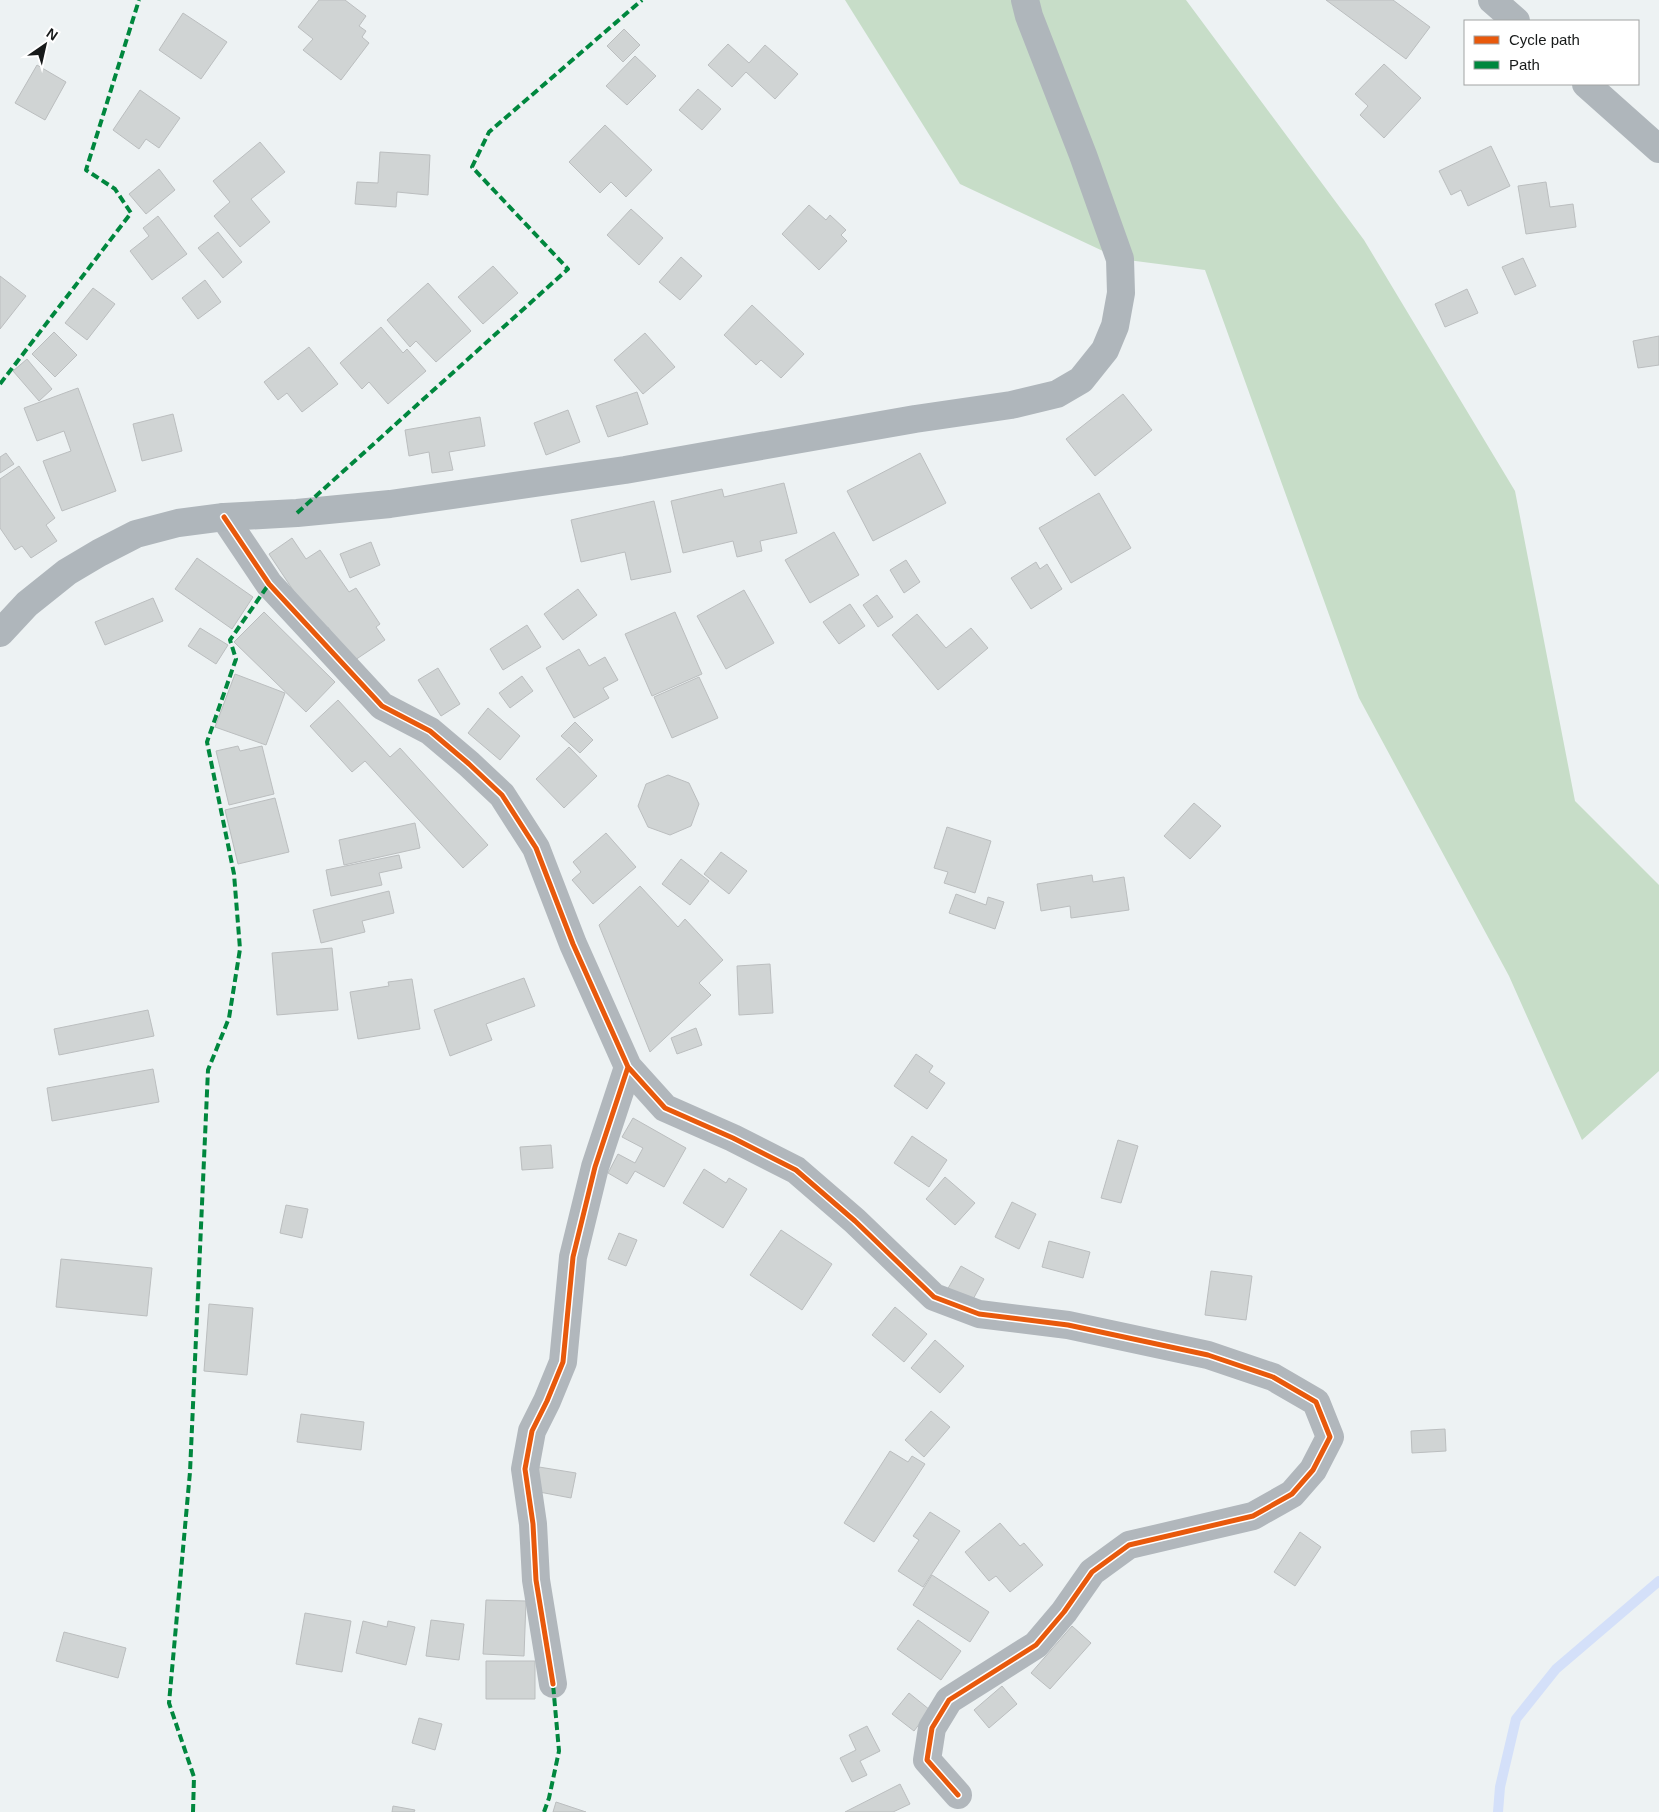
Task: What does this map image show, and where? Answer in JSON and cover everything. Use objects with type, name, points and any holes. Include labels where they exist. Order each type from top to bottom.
[{"type":"main road","points":[[0,633],[27,604],[67,572],[136,534],[178,523],[224,517],[297,513],[390,504],[625,470],[915,418],[1011,405],[1057,394],[1081,380],[1105,350],[1115,326],[1121,294],[1120,259],[1029,16],[1025,0]]},
{"type":"main road","points":[[1492,0],[1515,20]]},
{"type":"main road","points":[[1587,85],[1659,149]]},
{"type":"street","points":[[224,517],[269,584],[382,706],[430,731],[502,795],[536,848],[573,944],[628,1067],[665,1108],[732,1138],[796,1170],[855,1220],[934,1296],[979,1314],[1068,1325],[1208,1356],[1274,1377],[1316,1402],[1330,1438],[1313,1470],[1292,1494],[1253,1516],[1129,1545],[1092,1572],[1064,1612],[1036,1645],[949,1700],[932,1728],[927,1760],[958,1795]]},
{"type":"street","points":[[553,1684],[536,1580],[533,1524],[525,1469],[532,1431],[547,1401],[562,1362],[573,1257],[595,1167],[628,1067]]},
{"type":"green space","points":[[845,0],[1186,0],[1364,240],[1515,491],[1575,801],[1659,885],[1659,1071],[1582,1140],[1509,976],[1359,698],[1205,270],[1120,259],[960,184]]},
{"type":"building","points":[[319,0],[345,0],[366,16],[359,26],[366,31],[362,37],[369,43],[341,80],[303,50],[313,39],[298,27]]},
{"type":"building","points":[[1326,0],[1393,0],[1430,27],[1406,59]]},
{"type":"building","points":[[183,13],[227,42],[201,79],[159,50]]},
{"type":"building","points":[[624,29],[640,45],[623,62],[607,46]]},
{"type":"building","points":[[728,44],[749,63],[765,45],[798,74],[775,99],[746,72],[732,87],[708,65]]},
{"type":"building","points":[[635,56],[656,76],[627,105],[606,86]]},
{"type":"building","points":[[1384,64],[1421,98],[1384,138],[1360,115],[1368,106],[1355,94]]},
{"type":"building","points":[[37,65],[66,82],[45,120],[15,103]]},
{"type":"building","points":[[698,89],[721,109],[702,130],[679,110]]},
{"type":"building","points":[[140,90],[180,118],[159,148],[146,139],[139,149],[113,130]]},
{"type":"building","points":[[605,125],[652,170],[626,197],[611,182],[600,193],[569,162]]},
{"type":"building","points":[[260,142],[285,172],[251,199],[270,222],[240,247],[214,216],[230,202],[213,181]]},
{"type":"building","points":[[1491,146],[1510,186],[1468,206],[1461,190],[1451,195],[1439,171]]},
{"type":"building","points":[[380,152],[430,155],[428,195],[397,192],[396,207],[355,204],[357,182],[378,183]]},
{"type":"building","points":[[159,169],[175,190],[146,214],[129,194]]},
{"type":"building","points":[[1546,182],[1550,207],[1573,204],[1576,227],[1526,234],[1518,186]]},
{"type":"building","points":[[809,205],[826,220],[830,215],[846,230],[841,235],[847,241],[819,270],[782,234]]},
{"type":"building","points":[[631,209],[663,238],[639,265],[607,235]]},
{"type":"building","points":[[158,216],[187,254],[152,280],[130,251],[149,236],[143,228]]},
{"type":"building","points":[[218,232],[242,262],[223,278],[198,248]]},
{"type":"building","points":[[681,257],[702,276],[680,300],[659,282]]},
{"type":"building","points":[[1523,258],[1536,286],[1515,295],[1502,267]]},
{"type":"building","points":[[493,266],[518,293],[483,324],[458,297]]},
{"type":"building","points":[[0,276],[26,296],[0,329]]},
{"type":"building","points":[[205,280],[221,302],[198,319],[182,298]]},
{"type":"building","points":[[428,283],[471,331],[436,362],[416,341],[410,347],[387,320]]},
{"type":"building","points":[[93,288],[115,304],[87,340],[65,323]]},
{"type":"building","points":[[1467,289],[1478,313],[1445,327],[1435,304]]},
{"type":"building","points":[[752,305],[804,354],[781,378],[761,360],[756,365],[724,335]]},
{"type":"building","points":[[381,327],[403,353],[407,349],[426,371],[388,404],[369,382],[362,389],[340,363]]},
{"type":"building","points":[[54,332],[77,355],[55,377],[32,354]]},
{"type":"building","points":[[645,333],[675,367],[643,394],[614,360]]},
{"type":"building","points":[[1659,336],[1659,365],[1638,368],[1633,341]]},
{"type":"building","points":[[309,347],[338,384],[302,412],[287,393],[278,400],[264,382]]},
{"type":"building","points":[[27,359],[52,389],[39,401],[13,371]]},
{"type":"building","points":[[78,388],[116,491],[62,511],[43,461],[71,451],[64,431],[37,441],[24,408]]},
{"type":"building","points":[[637,392],[648,424],[608,437],[596,406]]},
{"type":"building","points":[[1123,394],[1152,430],[1095,476],[1066,439]]},
{"type":"building","points":[[568,410],[580,442],[546,455],[534,423]]},
{"type":"building","points":[[173,414],[182,451],[142,461],[133,424]]},
{"type":"building","points":[[480,417],[485,446],[449,452],[453,470],[432,473],[429,452],[409,456],[405,430]]},
{"type":"building","points":[[6,453],[14,464],[0,473],[0,457]]},
{"type":"building","points":[[920,453],[946,503],[873,541],[847,491]]},
{"type":"building","points":[[19,466],[55,518],[46,525],[57,541],[31,558],[22,546],[15,550],[0,528],[0,479]]},
{"type":"building","points":[[784,483],[797,533],[760,541],[762,551],[737,557],[733,541],[683,553],[671,501],[722,489],[724,497]]},
{"type":"building","points":[[1099,493],[1131,548],[1071,583],[1039,528]]},
{"type":"building","points":[[654,501],[671,572],[631,580],[625,552],[581,562],[571,520]]},
{"type":"building","points":[[834,532],[859,575],[810,603],[785,560]]},
{"type":"building","points":[[292,538],[306,559],[320,550],[349,592],[356,588],[380,624],[376,627],[385,640],[352,662],[328,627],[321,632],[269,554]]},
{"type":"building","points":[[371,542],[380,565],[350,578],[340,554]]},
{"type":"building","points":[[197,558],[253,597],[232,629],[175,589]]},
{"type":"building","points":[[906,560],[920,582],[904,593],[890,570]]},
{"type":"building","points":[[1036,562],[1040,569],[1047,564],[1062,589],[1031,609],[1011,578]]},
{"type":"building","points":[[578,589],[597,615],[563,640],[544,614]]},
{"type":"building","points":[[744,590],[774,643],[726,669],[697,616]]},
{"type":"building","points":[[877,595],[893,617],[878,627],[863,605]]},
{"type":"building","points":[[153,598],[163,621],[105,645],[95,622]]},
{"type":"building","points":[[850,604],[865,626],[839,644],[823,622]]},
{"type":"building","points":[[264,612],[335,682],[306,712],[234,642]]},
{"type":"building","points":[[675,612],[702,674],[652,696],[625,634]]},
{"type":"building","points":[[917,614],[946,648],[971,628],[988,648],[938,690],[892,635]]},
{"type":"building","points":[[527,625],[541,647],[503,670],[490,649]]},
{"type":"building","points":[[200,628],[228,645],[216,664],[188,646]]},
{"type":"building","points":[[579,649],[589,666],[605,657],[618,680],[603,688],[609,698],[574,718],[546,668]]},
{"type":"building","points":[[438,668],[460,704],[441,716],[418,680]]},
{"type":"building","points":[[235,674],[285,693],[266,745],[215,727]]},
{"type":"building","points":[[522,676],[533,691],[510,708],[499,693]]},
{"type":"building","points":[[699,677],[718,718],[672,738],[654,697]]},
{"type":"building","points":[[338,700],[390,757],[400,748],[488,845],[463,868],[365,761],[352,772],[310,726]]},
{"type":"building","points":[[488,708],[520,736],[500,760],[468,733]]},
{"type":"building","points":[[575,722],[593,740],[580,753],[561,736]]},
{"type":"building","points":[[238,746],[240,751],[262,746],[274,794],[229,805],[216,751]]},
{"type":"building","points":[[569,747],[597,776],[564,808],[536,779]]},
{"type":"building","points":[[668,775],[689,783],[699,804],[691,826],[670,835],[648,827],[638,806],[646,784]]},
{"type":"building","points":[[275,798],[289,852],[238,864],[225,810]]},
{"type":"building","points":[[1194,803],[1221,826],[1190,859],[1164,836]]},
{"type":"building","points":[[415,823],[420,848],[344,865],[339,840]]},
{"type":"building","points":[[947,827],[991,841],[975,893],[944,883],[948,872],[934,868]]},
{"type":"building","points":[[606,833],[636,867],[593,904],[572,880],[581,872],[573,862]]},
{"type":"building","points":[[721,852],[747,871],[729,894],[704,874]]},
{"type":"building","points":[[399,855],[402,868],[379,873],[382,885],[331,896],[326,870]]},
{"type":"building","points":[[681,859],[709,881],[690,905],[662,884]]},
{"type":"building","points":[[1092,875],[1093,882],[1124,877],[1129,910],[1071,918],[1070,906],[1041,911],[1037,884]]},
{"type":"building","points":[[640,886],[678,927],[685,919],[723,960],[699,983],[711,995],[650,1052],[599,925]]},
{"type":"building","points":[[389,891],[394,913],[362,921],[365,932],[321,943],[313,910]]},
{"type":"building","points":[[956,894],[986,905],[988,897],[1004,902],[995,929],[949,913]]},
{"type":"building","points":[[332,948],[338,1010],[277,1015],[272,953]]},
{"type":"building","points":[[770,964],[773,1013],[739,1015],[737,966]]},
{"type":"building","points":[[524,978],[535,1006],[486,1024],[492,1040],[450,1056],[434,1010]]},
{"type":"building","points":[[412,979],[420,1029],[358,1039],[350,992],[389,986],[388,982]]},
{"type":"building","points":[[148,1010],[154,1036],[59,1055],[54,1029]]},
{"type":"building","points":[[696,1028],[702,1045],[677,1054],[671,1038]]},
{"type":"building","points":[[916,1054],[933,1066],[929,1072],[945,1083],[927,1109],[894,1086]]},
{"type":"building","points":[[153,1069],[159,1102],[52,1121],[47,1088]]},
{"type":"building","points":[[633,1118],[686,1148],[664,1187],[635,1171],[627,1184],[608,1173],[618,1154],[635,1163],[643,1148],[622,1137]]},
{"type":"building","points":[[912,1136],[947,1160],[929,1187],[894,1163]]},
{"type":"building","points":[[1118,1140],[1138,1146],[1121,1203],[1101,1198]]},
{"type":"building","points":[[551,1145],[553,1168],[522,1170],[520,1147]]},
{"type":"building","points":[[704,1169],[726,1183],[729,1178],[747,1189],[723,1228],[683,1203]]},
{"type":"building","points":[[945,1177],[975,1203],[955,1225],[926,1199]]},
{"type":"building","points":[[1012,1202],[1036,1214],[1019,1249],[995,1237]]},
{"type":"building","points":[[286,1205],[308,1209],[302,1238],[280,1233]]},
{"type":"building","points":[[781,1230],[832,1264],[802,1310],[750,1275]]},
{"type":"building","points":[[619,1233],[637,1240],[626,1266],[608,1259]]},
{"type":"building","points":[[1049,1241],[1090,1252],[1083,1278],[1042,1267]]},
{"type":"building","points":[[61,1259],[152,1268],[147,1316],[56,1307]]},
{"type":"building","points":[[961,1266],[984,1279],[971,1303],[947,1290]]},
{"type":"building","points":[[1211,1271],[1252,1276],[1246,1320],[1205,1315]]},
{"type":"building","points":[[209,1304],[253,1308],[247,1375],[204,1371]]},
{"type":"building","points":[[895,1307],[927,1334],[904,1362],[872,1335]]},
{"type":"building","points":[[935,1340],[964,1366],[940,1393],[911,1368]]},
{"type":"building","points":[[931,1411],[950,1427],[924,1457],[905,1440]]},
{"type":"building","points":[[301,1414],[364,1422],[361,1450],[297,1442]]},
{"type":"building","points":[[1445,1429],[1446,1451],[1412,1453],[1411,1431]]},
{"type":"building","points":[[890,1451],[908,1462],[912,1456],[925,1464],[874,1542],[844,1523]]},
{"type":"building","points":[[539,1467],[576,1473],[571,1498],[534,1491]]},
{"type":"building","points":[[930,1512],[960,1531],[923,1587],[898,1571],[919,1540],[913,1536]]},
{"type":"building","points":[[1000,1523],[1020,1546],[1024,1543],[1043,1565],[1010,1592],[996,1576],[989,1581],[965,1552]]},
{"type":"building","points":[[1300,1532],[1321,1547],[1295,1586],[1274,1572]]},
{"type":"building","points":[[932,1575],[989,1612],[970,1642],[913,1605]]},
{"type":"building","points":[[486,1600],[526,1601],[524,1656],[483,1654]]},
{"type":"building","points":[[305,1613],[351,1621],[342,1672],[296,1664]]},
{"type":"building","points":[[431,1620],[464,1624],[459,1660],[426,1656]]},
{"type":"building","points":[[918,1620],[961,1651],[941,1680],[897,1649]]},
{"type":"building","points":[[363,1621],[387,1627],[388,1621],[415,1627],[406,1665],[356,1653]]},
{"type":"building","points":[[1072,1626],[1091,1643],[1050,1689],[1031,1673]]},
{"type":"building","points":[[64,1632],[126,1648],[118,1678],[56,1661]]},
{"type":"building","points":[[486,1661],[535,1661],[535,1699],[486,1699]]},
{"type":"building","points":[[1002,1686],[1017,1704],[989,1728],[974,1710]]},
{"type":"building","points":[[909,1693],[930,1710],[914,1731],[892,1714]]},
{"type":"building","points":[[419,1718],[442,1724],[435,1750],[412,1743]]},
{"type":"building","points":[[867,1726],[880,1751],[860,1761],[867,1775],[852,1782],[840,1758],[856,1750],[849,1735]]},
{"type":"building","points":[[900,1784],[910,1804],[893,1812],[845,1812]]},
{"type":"building","points":[[556,1802],[586,1812],[553,1812]]},
{"type":"building","points":[[393,1806],[415,1810],[414,1812],[392,1812]]},
{"type":"waterway","points":[[1498,1812],[1500,1787],[1516,1719],[1556,1669],[1659,1581]]},
{"type":"marked path","points":[[0,384],[131,213],[115,189],[86,170],[139,0]]},
{"type":"marked path","points":[[297,513],[568,269],[472,167],[489,132],[642,0]]},
{"type":"marked path","points":[[193,1812],[194,1777],[169,1703],[190,1472],[208,1070],[229,1018],[240,949],[234,874],[207,742],[236,659],[230,640],[269,584]]},
{"type":"marked path","points":[[544,1812],[549,1798],[559,1751],[553,1684]]},
{"type":"cycle path","points":[[224,517],[269,584],[382,706],[430,731],[502,795],[536,848],[573,944],[628,1067],[665,1108],[733,1138],[796,1170],[855,1221],[934,1297],[979,1314],[1068,1325],[1208,1355],[1273,1377],[1316,1402],[1330,1437],[1313,1470],[1292,1494],[1253,1516],[1129,1545],[1092,1572],[1064,1612],[1036,1645],[949,1700],[932,1728],[927,1760],[958,1795]]},
{"type":"cycle path","points":[[553,1684],[536,1580],[533,1524],[525,1469],[532,1431],[563,1362],[573,1257],[595,1167],[628,1067]]}]
